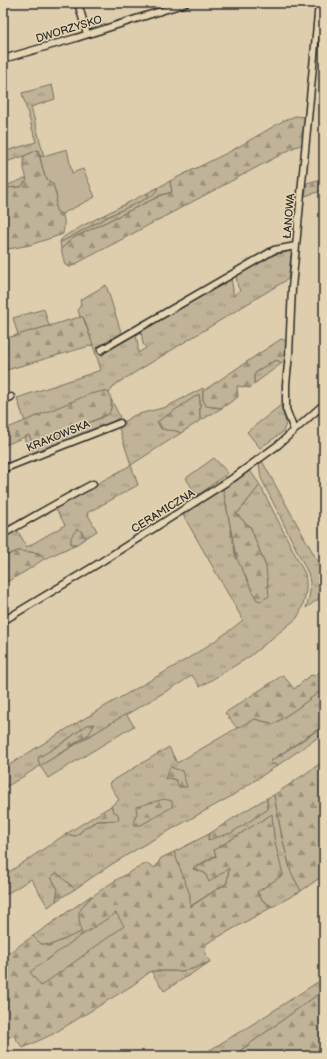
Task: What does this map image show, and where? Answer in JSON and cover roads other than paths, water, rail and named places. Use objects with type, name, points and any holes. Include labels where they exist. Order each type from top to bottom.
[{"type":"street","points":[[78,3],[87,34]]},
{"type":"street","name":"DWORZYSKO","points":[[3,59],[186,3]]},
{"type":"street","name":"ŁANOWA","points":[[294,430],[286,408],[286,384],[292,288],[319,3]]},
{"type":"street","points":[[101,350],[274,250],[296,246]]},
{"type":"street","points":[[3,400],[11,397]]},
{"type":"street","name":"CERAMICZNA","points":[[3,621],[96,565],[228,481],[278,445],[324,404]]},
{"type":"street","name":"KRAKOWSKA","points":[[3,469],[120,423]]},
{"type":"street","points":[[3,534],[47,510],[54,504],[93,484]]}]
